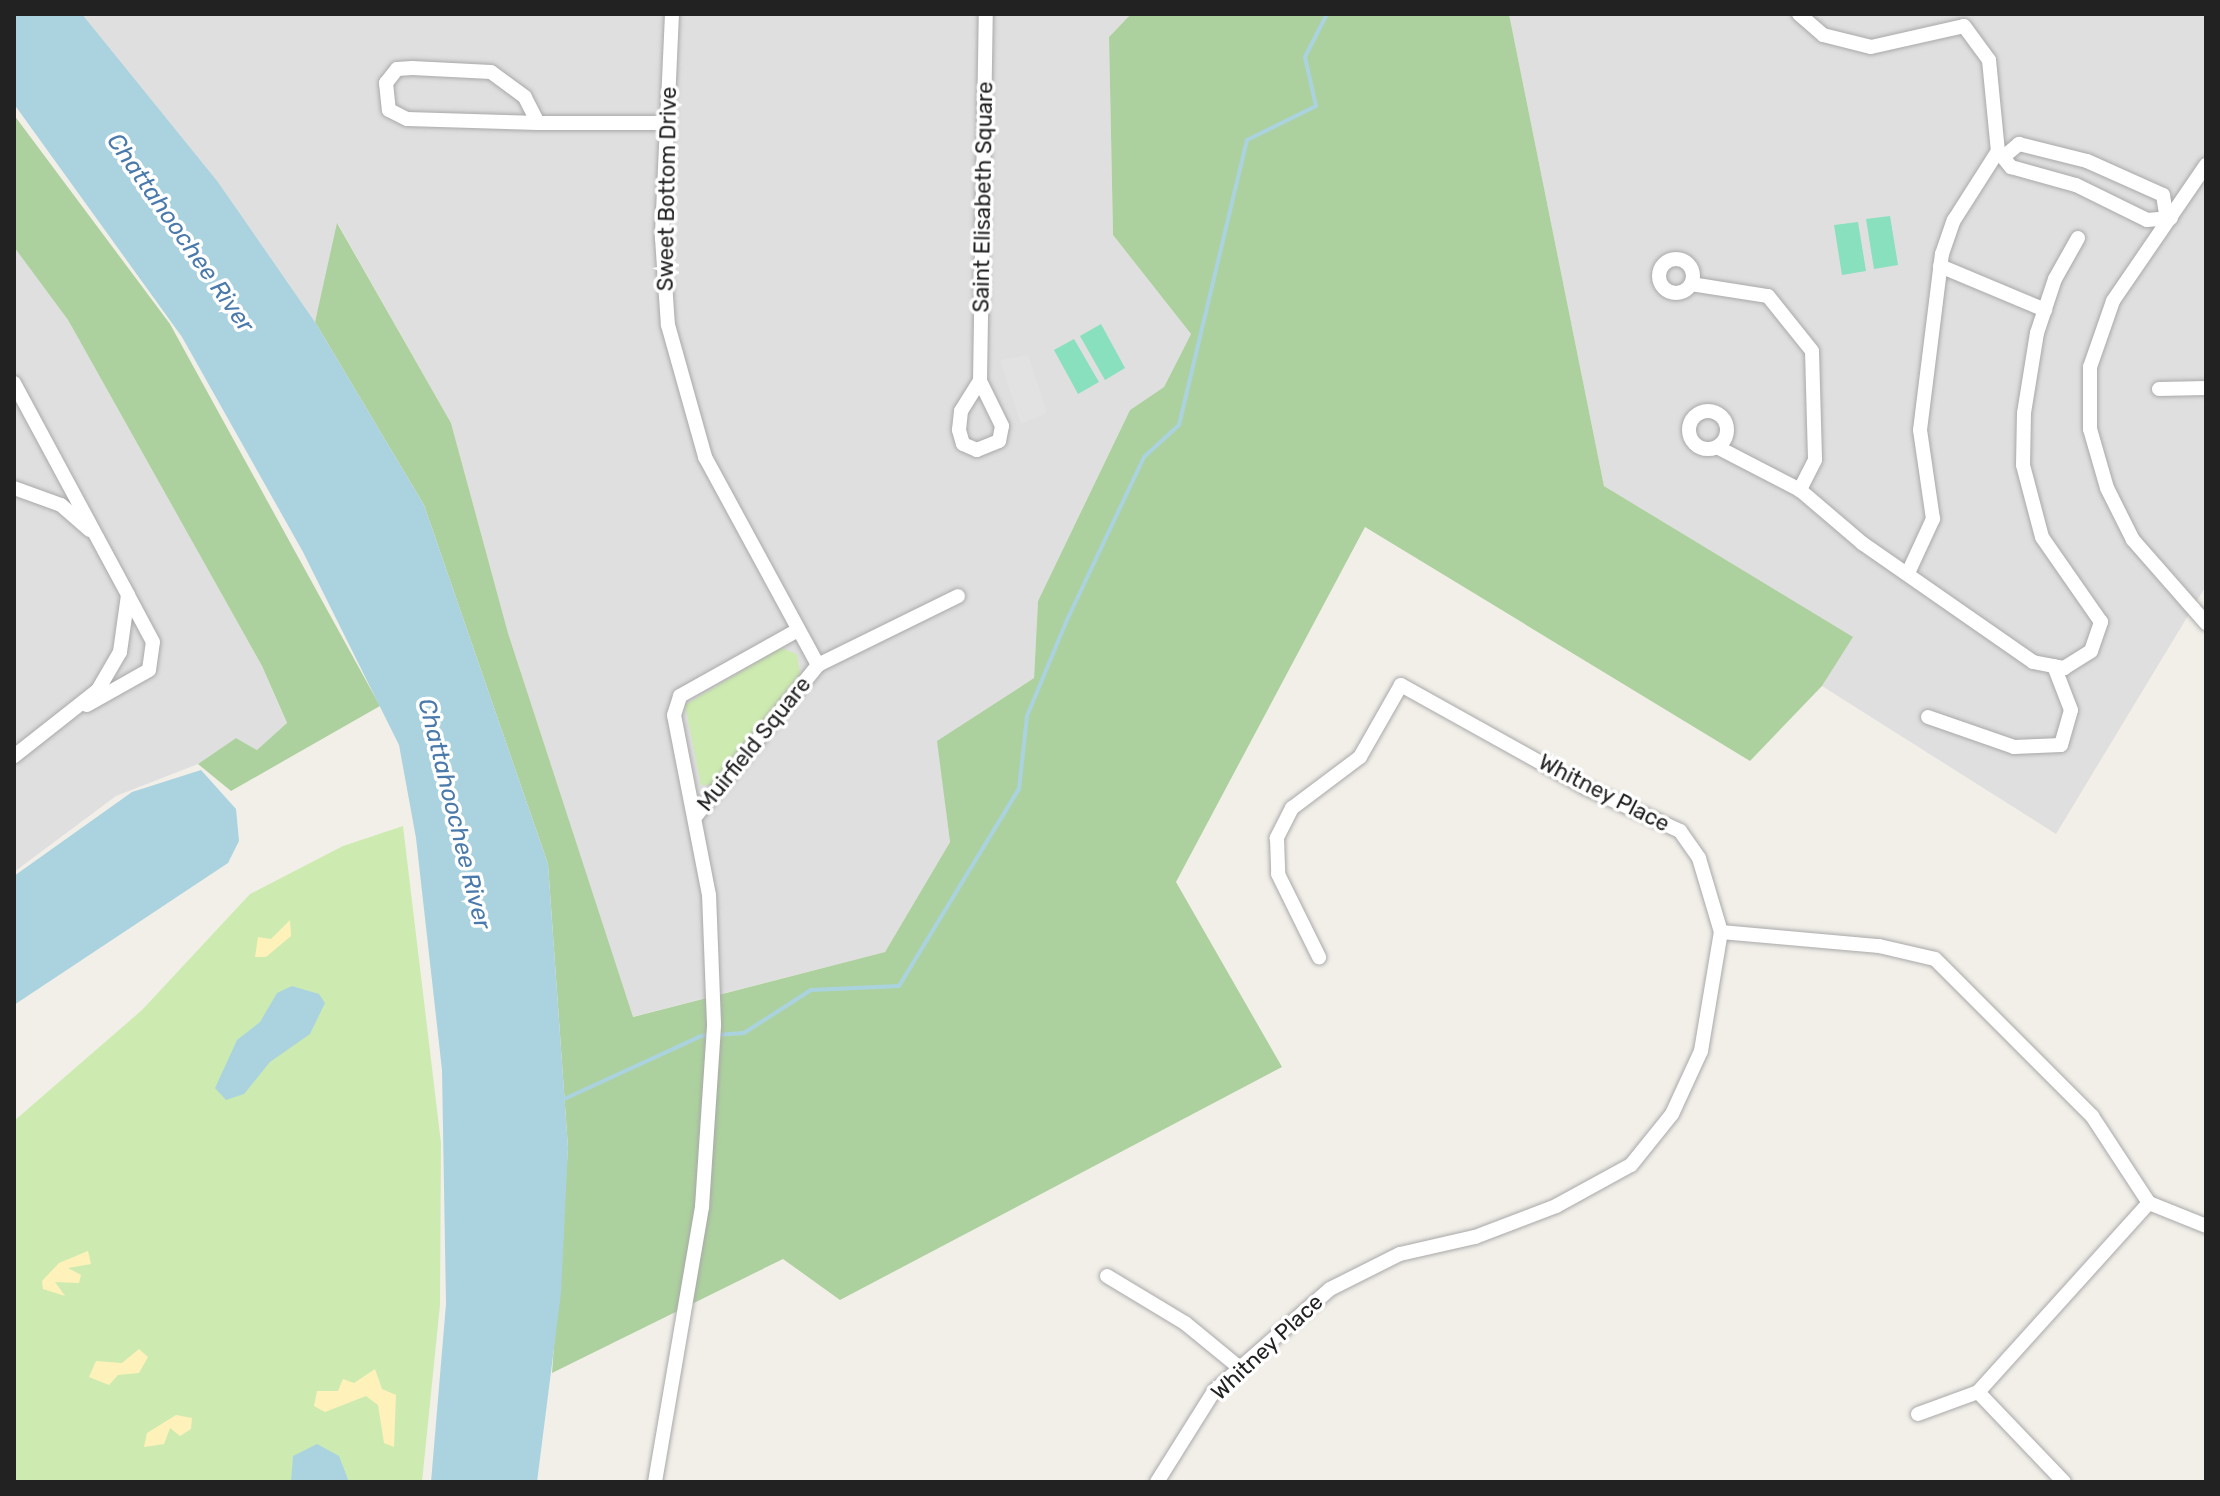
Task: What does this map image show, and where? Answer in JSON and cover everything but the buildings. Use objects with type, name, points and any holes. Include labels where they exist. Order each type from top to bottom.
[{"type":"street","name":"Sweet Bottom Drive","points":[[672,14],[665,123],[663,270],[680,375],[705,457],[818,665]]},
{"type":"street","name":"Saint Elisabeth Square","points":[[980,381],[986,14]]},
{"type":"street","points":[[1799,14],[1823,35],[1871,47],[1964,26],[1989,60],[2003,152],[2011,167],[2100,195],[2147,220],[2168,216]]},
{"type":"street","points":[[538,123],[525,97],[491,72],[397,69],[386,83],[389,110],[407,119],[538,123],[665,123]]},
{"type":"street","points":[[1908,573],[1933,519],[1920,430],[1940,266],[1954,220],[2003,152],[2019,144],[2109,170],[2163,195],[2168,216]]},
{"type":"street","points":[[2206,165],[2168,216],[2113,301],[2090,367],[2090,429],[2107,488],[2133,540],[2206,623]]},
{"type":"street","points":[[2100,195],[2109,170]]},
{"type":"street","points":[[1717,447],[1800,490],[1908,573],[2033,662],[2064,668],[2091,651],[2101,622],[2042,537],[2023,465],[2024,413],[2045,310],[2078,238]]},
{"type":"street","points":[[1940,266],[2045,310]]},
{"type":"street","points":[[1691,284],[1768,296],[1812,351],[1815,460],[1800,490]]},
{"type":"street","points":[[14,383],[153,642],[149,670],[76,710]]},
{"type":"street","points":[[2159,389],[2206,388]]},
{"type":"street","points":[[14,488],[61,505],[103,546]]},
{"type":"street","points":[[14,756],[98,690],[120,652],[128,595]]},
{"type":"street","name":"Muirfield Square","points":[[695,817],[818,665],[958,596]]},
{"type":"street","name":"Muirfield Square","points":[[695,817],[674,715],[680,696],[798,630]]},
{"type":"street","points":[[1928,717],[2014,747],[2061,745],[2071,710],[2054,666]]},
{"type":"street","name":"Whitney Place","points":[[1157,1482],[1214,1391],[1330,1289],[1400,1254],[1475,1237],[1556,1206],[1631,1165],[1672,1114],[1701,1051],[1721,932],[1699,858],[1680,831],[1586,788],[1401,685],[1360,757],[1292,808],[1277,838],[1278,874],[1312,933],[1319,957]]},
{"type":"street","points":[[655,1482],[702,1207],[713,1055],[714,935],[695,817]]},
{"type":"street","points":[[1721,932],[1879,946],[1935,959],[2092,1116],[2149,1203],[2206,1226]]},
{"type":"street","points":[[1918,1414],[1978,1392],[2149,1203]]},
{"type":"street","points":[[1107,1276],[1185,1323],[1241,1369]]},
{"type":"street","points":[[1978,1392],[2064,1482]]},
{"type":"shaded area","points":[[82,14],[1131,14],[1109,37],[1113,235],[1191,334],[1164,387],[1130,410],[1038,601],[1034,678],[938,741],[950,842],[885,952],[632,1017],[508,633],[451,423],[338,224],[315,322],[218,182]]},
{"type":"shaded area","points":[[1509,14],[2206,14],[2206,586],[2056,834],[1822,686],[1852,637],[1604,486]]},
{"type":"shaded area","points":[[14,247],[68,320],[262,666],[287,724],[257,750],[236,738],[198,764],[116,796],[14,872]]},
{"type":"shaded area","points":[[1028,355],[1047,413],[1021,424],[1000,360]]},
{"type":"green space","points":[[1131,14],[1509,14],[1604,486],[1853,637],[1822,686],[1750,761],[1365,527],[1176,882],[1282,1067],[840,1300],[783,1259],[552,1373],[568,1148],[548,864],[424,505],[315,322],[337,223],[451,423],[508,633],[633,1017],[885,952],[950,842],[937,741],[1034,678],[1038,601],[1130,410],[1164,387],[1191,334],[1113,235],[1109,37]]},
{"type":"green space","points":[[14,115],[170,324],[380,706],[231,791],[198,764],[236,738],[257,750],[287,723],[262,666],[68,320],[14,247]]},
{"type":"green space","points":[[1890,216],[1898,265],[1874,269],[1866,219]]},
{"type":"green space","points":[[1858,222],[1866,271],[1842,275],[1834,225]]},
{"type":"green space","points":[[1101,324],[1125,368],[1105,380],[1080,336]]},
{"type":"green space","points":[[1074,339],[1099,382],[1078,394],[1054,350]]},
{"type":"green space","points":[[781,648],[797,654],[800,674],[712,785],[701,785],[685,705]]},
{"type":"green space","points":[[403,826],[441,1143],[440,1305],[422,1482],[14,1482],[14,1121],[142,1010],[250,894],[343,846]]},
{"type":"sand","points":[[290,920],[291,936],[266,957],[255,957],[258,937],[271,939]]},
{"type":"sand","points":[[88,1251],[91,1264],[68,1268],[81,1275],[79,1283],[55,1282],[65,1296],[43,1289],[42,1281],[59,1263]]},
{"type":"sand","points":[[139,1349],[148,1357],[139,1373],[118,1375],[109,1385],[89,1377],[96,1361],[122,1363]]},
{"type":"sand","points":[[375,1369],[382,1389],[396,1395],[394,1447],[384,1443],[378,1405],[366,1396],[325,1412],[314,1406],[317,1391],[338,1391],[343,1379],[354,1383]]},
{"type":"sand","points":[[176,1415],[192,1418],[191,1429],[180,1436],[170,1428],[164,1444],[144,1447],[147,1433]]},
{"type":"water","name":"Chattahoochee River","points":[[14,14],[82,14],[218,182],[315,322],[424,505],[548,864],[568,1148],[561,1293],[537,1482],[431,1482],[446,1304],[442,1070],[416,838],[399,745],[303,552],[182,337],[14,104]]},
{"type":"water","points":[[201,770],[236,809],[239,841],[228,863],[14,1005],[14,876],[132,792]]},
{"type":"water","points":[[292,986],[319,994],[325,1003],[310,1034],[270,1062],[244,1094],[226,1100],[215,1088],[237,1040],[260,1022],[277,993]]},
{"type":"water","points":[[317,1444],[339,1456],[349,1482],[291,1482],[293,1456]]},
{"type":"waterway","points":[[562,1100],[701,1036],[744,1033],[811,990],[899,986],[1019,789],[1027,716],[1067,620],[1144,457],[1179,425],[1247,140],[1316,106],[1305,57],[1327,14]]}]
